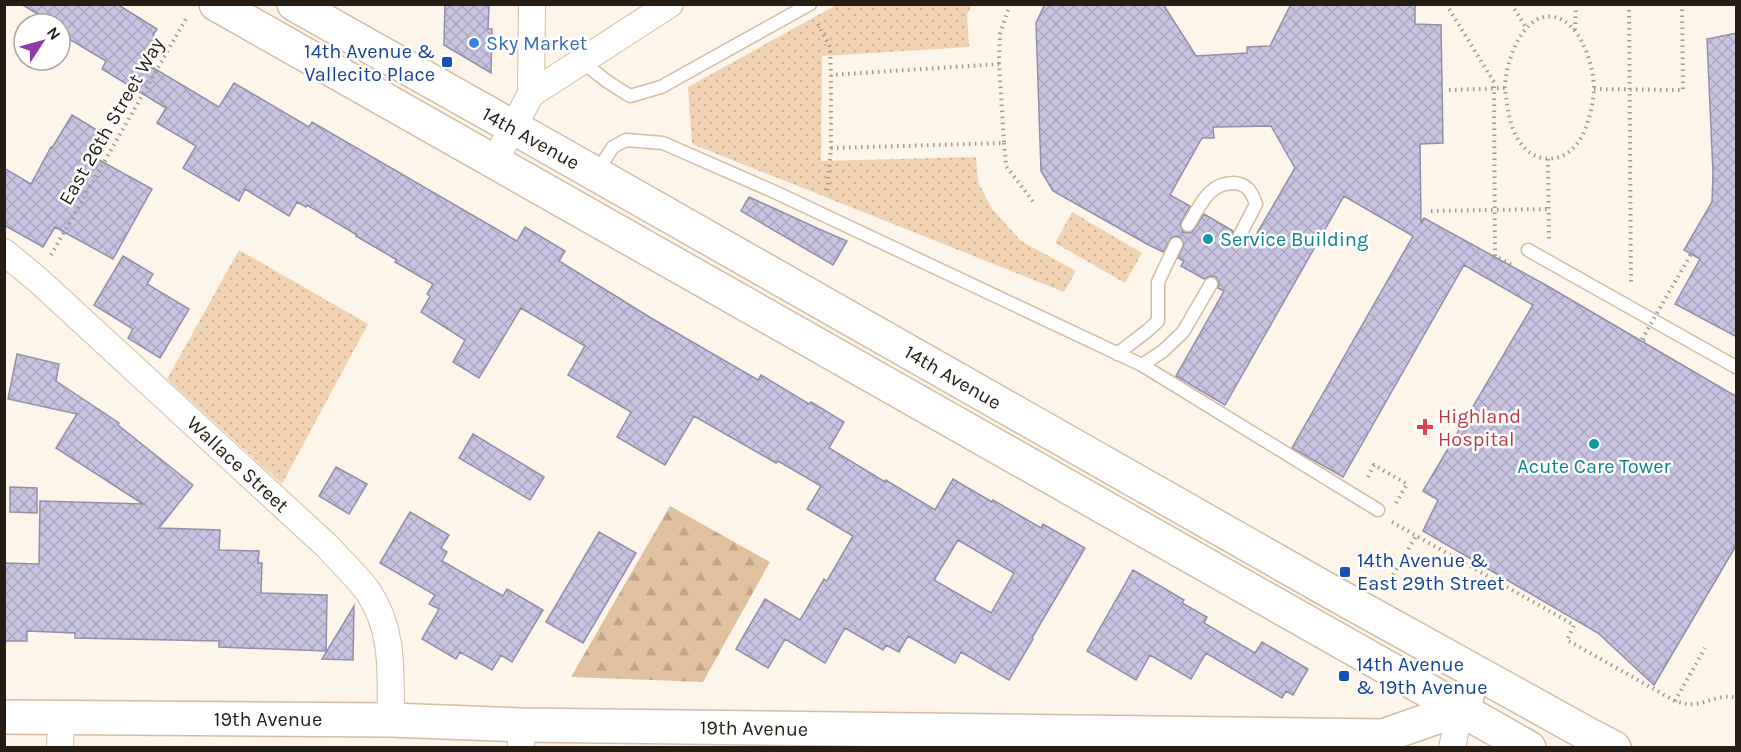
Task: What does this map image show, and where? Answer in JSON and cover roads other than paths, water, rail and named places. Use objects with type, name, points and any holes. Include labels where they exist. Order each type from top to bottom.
[{"type":"main road","name":"14th Avenue","points":[[294,4],[1480,675],[1614,747]]},
{"type":"main road","name":"14th Avenue","points":[[203,9],[494,162],[1529,747]]},
{"type":"main road","points":[[1460,709],[1480,675]]},
{"type":"main road","name":"19th Avenue","points":[[4,717],[61,732],[390,720],[521,736],[983,739],[1383,736],[1460,709]]},
{"type":"street","points":[[494,162],[531,94],[532,4]]},
{"type":"street","points":[[531,94],[670,4]]},
{"type":"street","name":"Wallace Street","points":[[4,252],[38,280],[328,548],[368,591],[382,618],[390,648],[390,720]]},
{"type":"street","points":[[1452,747],[1460,709]]},
{"type":"lane","points":[[582,62],[630,96],[661,87],[809,5]]},
{"type":"lane","points":[[595,174],[613,147],[626,140],[663,143],[777,193],[1142,365],[1382,514]]},
{"type":"lane","points":[[1188,225],[1210,191],[1223,183],[1241,183],[1251,191],[1256,204],[1240,235]]},
{"type":"lane","points":[[1116,354],[1158,321],[1158,282],[1176,244]]},
{"type":"lane","points":[[1528,250],[1737,366]]},
{"type":"lane","points":[[1142,365],[1163,351],[1183,332],[1211,284]]},
{"type":"place","name":"Sky Market","points":[[474,43]]},
{"type":"place","name":"14th Avenue & Vallecito Place","points":[[447,62]]},
{"type":"place","name":"Service Building","points":[[1208,239]]},
{"type":"place","name":"Highland Hospital","points":[[1425,427]]},
{"type":"place","name":"Acute Care Tower","points":[[1594,444]]},
{"type":"place","name":"14th Avenue & East 29th Street","points":[[1345,572]]},
{"type":"place","name":"14th Avenue & 19th Avenue","points":[[1344,676]]}]
